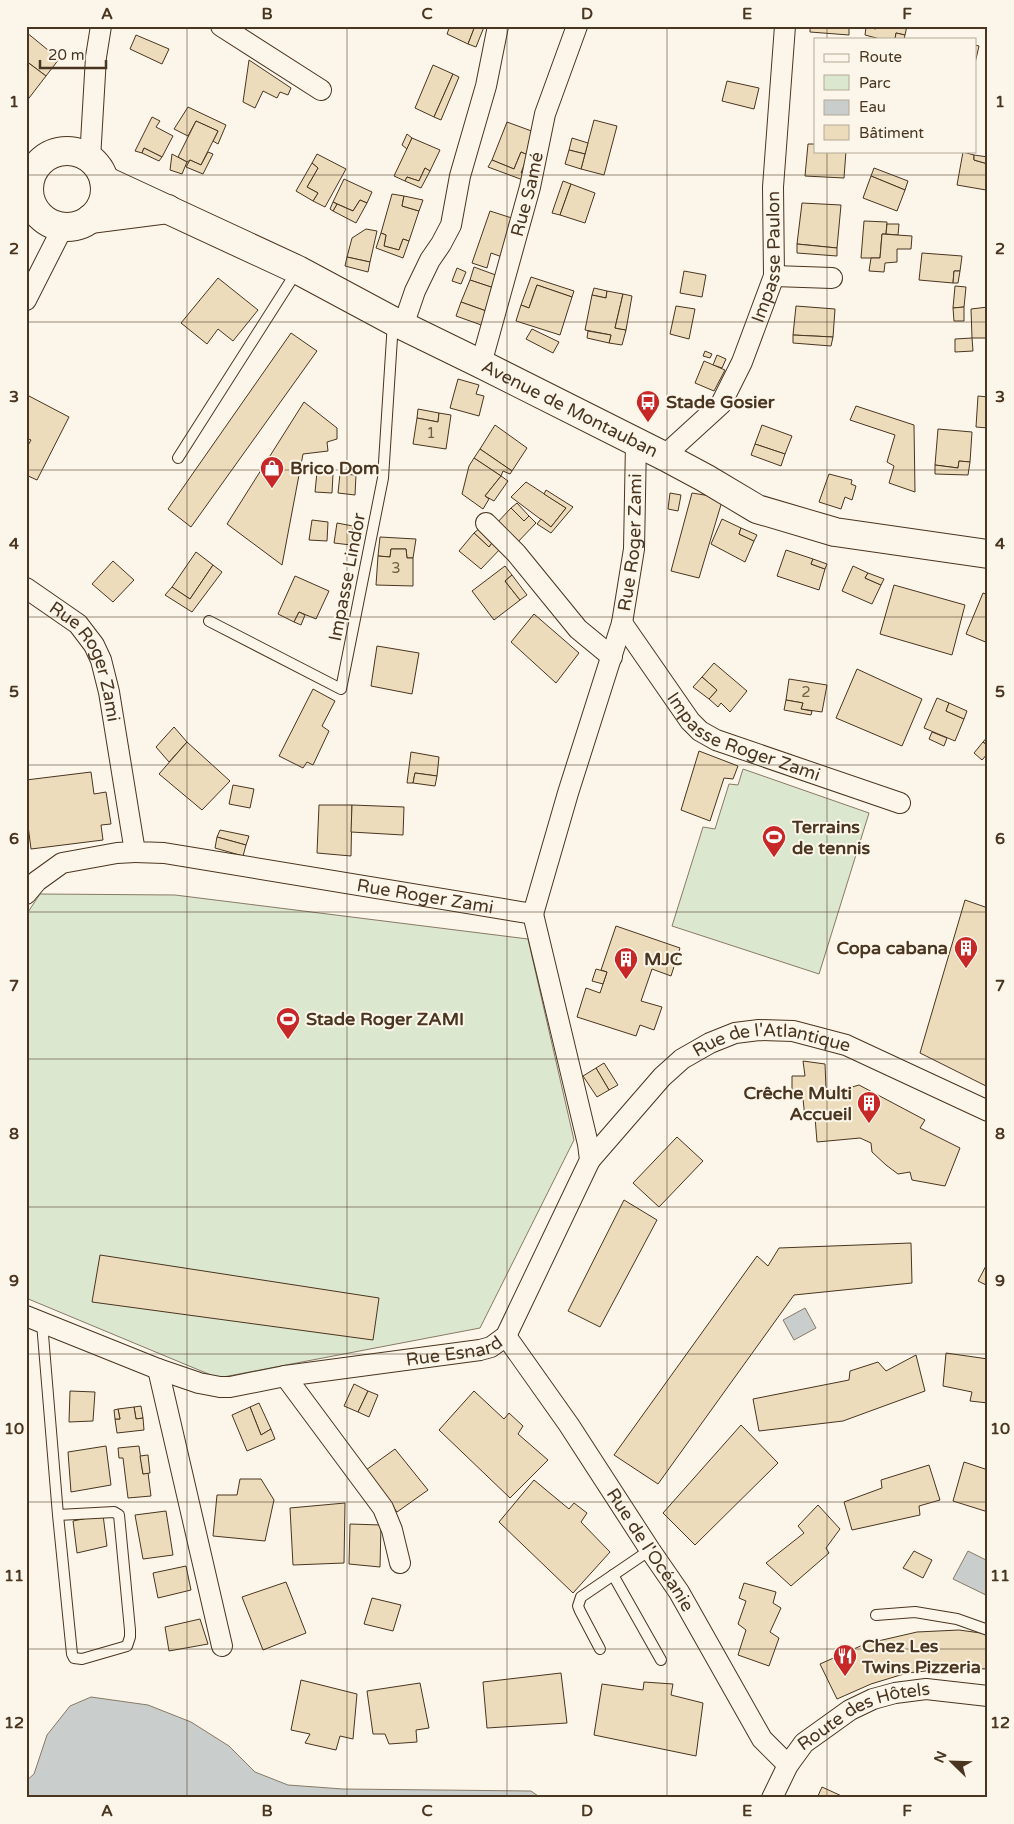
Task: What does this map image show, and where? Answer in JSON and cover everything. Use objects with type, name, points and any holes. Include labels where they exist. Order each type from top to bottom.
[{"type":"main road","name":"Avenue de Montauban","points":[[63,227],[41,218],[30,202],[28,194],[29,180],[35,167],[36,154],[68,151],[79,152],[97,169],[168,209],[298,270],[398,324],[664,456],[757,509],[836,532],[988,554]]},
{"type":"main road","points":[[63,227],[82,224],[90,219],[99,208],[104,194],[97,169]]},
{"type":"main road","points":[[90,219],[168,209]]},
{"type":"street","points":[[97,169],[96,57],[101,26]]},
{"type":"street","points":[[221,26],[320,90]]},
{"type":"street","points":[[398,324],[430,260],[451,225],[460,176],[486,86],[498,26]]},
{"type":"street","name":"Rue Samé","points":[[481,364],[530,187],[545,114],[577,26]]},
{"type":"street","name":"Impasse Paulon","points":[[664,456],[721,404],[742,362],[774,276],[773,187],[785,26]]},
{"type":"street","points":[[26,300],[63,227]]},
{"type":"street","points":[[774,276],[832,278]]},
{"type":"street","name":"Rue Roger Zami","points":[[26,588],[78,624],[94,645],[101,660],[109,692],[135,852],[164,853],[533,914],[568,793],[622,623],[634,550],[636,443]]},
{"type":"street","points":[[486,523],[516,553],[578,629],[612,657]]},
{"type":"street","name":"Impasse Roger Zami","points":[[622,623],[690,721],[700,731],[716,740],[900,803]]},
{"type":"street","points":[[26,894],[37,881],[62,863],[117,853],[135,852]]},
{"type":"street","points":[[533,914],[590,1160]]},
{"type":"street","name":"Rue de l'Atlantique","points":[[590,1160],[662,1077],[682,1059],[710,1043],[734,1033],[759,1030],[793,1031],[846,1044],[988,1112]]},
{"type":"street","name":"Rue Esnard","points":[[34,1319],[158,1369],[199,1383],[220,1387],[491,1347],[506,1336],[590,1160]]},
{"type":"street","name":"Rue de l'Océanie","points":[[506,1336],[569,1425],[679,1592],[762,1739],[788,1765]]},
{"type":"street","points":[[158,1369],[222,1646]]},
{"type":"street","points":[[285,1376],[382,1508],[392,1530],[400,1563]]},
{"type":"street","name":"Route des Hôtels","points":[[772,1798],[788,1765],[804,1743],[850,1710],[873,1699],[895,1692],[926,1689],[988,1696]]},
{"type":"lane","points":[[178,458],[298,270]]},
{"type":"lane","name":"Impasse Lindor","points":[[209,621],[341,689],[383,478],[398,324]]},
{"type":"lane","points":[[34,1319],[58,1515],[72,1654],[74,1658],[82,1659],[127,1646],[130,1630],[119,1516],[114,1512],[58,1515]]},
{"type":"lane","points":[[600,1649],[580,1611],[579,1602],[583,1595],[650,1550]]},
{"type":"lane","points":[[613,1575],[661,1660]]},
{"type":"lane","points":[[876,1616],[915,1612],[957,1619],[988,1630]]},
{"type":"green space","name":"Terrains de tennis","points":[[743,769],[869,813],[819,974],[672,926],[703,827],[715,829],[729,784],[738,785]]},
{"type":"green space","name":"Stade Roger ZAMI","points":[[40,894],[175,895],[528,939],[574,1140],[480,1328],[218,1378],[26,1298],[26,915]]},
{"type":"water","points":[[805,1308],[816,1328],[794,1340],[783,1320]]},
{"type":"water","points":[[968,1551],[988,1561],[988,1596],[953,1579]]},
{"type":"water","points":[[91,1697],[148,1705],[191,1722],[229,1746],[255,1772],[288,1785],[343,1789],[531,1791],[541,1798],[26,1798],[26,1781],[34,1774],[47,1735],[70,1706]]},
{"type":"building","points":[[450,26],[475,26],[468,44],[447,34]]},
{"type":"building","points":[[475,26],[484,27],[476,47],[468,44]]},
{"type":"building","points":[[810,26],[849,26],[849,35],[810,32]]},
{"type":"building","points":[[877,26],[907,26],[905,35],[896,33],[895,38],[876,38],[865,35],[866,27],[876,29]]},
{"type":"building","points":[[26,32],[59,59],[46,76],[26,61]]},
{"type":"building","points":[[896,33],[905,35],[904,38],[895,38]]},
{"type":"building","points":[[136,35],[169,49],[162,64],[130,49]]},
{"type":"building","points":[[976,45],[979,46],[976,59]]},
{"type":"building","points":[[249,60],[291,88],[288,95],[280,92],[277,98],[263,91],[255,108],[243,102]]},
{"type":"building","points":[[26,61],[46,76],[26,102]]},
{"type":"building","points":[[433,65],[453,74],[434,117],[415,108]]},
{"type":"building","points":[[453,74],[459,77],[441,120],[434,117]]},
{"type":"building","points":[[727,81],[759,88],[754,109],[722,101]]},
{"type":"building","points":[[188,107],[226,125],[218,144],[213,141],[218,131],[196,121],[188,136],[174,129]]},
{"type":"building","points":[[152,117],[160,121],[156,127],[173,136],[162,157],[144,148],[142,153],[135,151]]},
{"type":"building","points":[[594,120],[617,126],[604,175],[581,169]]},
{"type":"building","points":[[196,121],[218,131],[201,165],[190,160],[187,162],[178,157]]},
{"type":"building","points":[[507,122],[537,133],[528,155],[521,152],[514,169],[492,160]]},
{"type":"building","points":[[407,134],[412,138],[407,149],[402,145]]},
{"type":"building","points":[[412,138],[440,150],[430,171],[425,168],[419,181],[407,177],[405,181],[394,176]]},
{"type":"building","points":[[572,138],[588,143],[585,154],[569,150]]},
{"type":"building","points":[[808,144],[814,144],[814,152],[846,152],[844,178],[805,176]]},
{"type":"building","points":[[144,148],[162,157],[159,161],[142,153]]},
{"type":"building","points":[[569,150],[585,154],[581,169],[565,164]]},
{"type":"building","points":[[208,152],[213,154],[203,174],[186,167],[190,160],[201,165]]},
{"type":"building","points":[[521,152],[528,155],[521,173],[526,174],[523,180],[488,167],[492,160],[514,169]]},
{"type":"building","points":[[963,152],[974,155],[974,160],[988,164],[988,185],[986,190],[957,185]]},
{"type":"building","points":[[172,154],[187,162],[182,174],[170,170]]},
{"type":"building","points":[[317,154],[346,169],[325,207],[313,201],[318,193],[307,187],[318,168],[312,163]]},
{"type":"building","points":[[974,155],[988,157],[988,164],[974,160]]},
{"type":"building","points":[[312,163],[318,168],[307,187],[318,193],[313,201],[296,191]]},
{"type":"building","points":[[425,168],[430,171],[421,188],[405,181],[407,177],[419,181]]},
{"type":"building","points":[[874,168],[908,181],[905,190],[871,176]]},
{"type":"building","points":[[871,176],[905,190],[897,211],[863,198]]},
{"type":"building","points":[[344,179],[372,192],[367,203],[360,200],[353,211],[333,202]]},
{"type":"building","points":[[563,181],[571,184],[560,215],[552,213]]},
{"type":"building","points":[[571,184],[595,193],[585,223],[560,215]]},
{"type":"building","points":[[392,194],[404,196],[402,206],[419,211],[409,241],[403,239],[399,250],[384,246],[386,235],[381,233]]},
{"type":"building","points":[[404,196],[423,200],[419,211],[402,206]]},
{"type":"building","points":[[360,200],[367,203],[356,223],[333,211],[337,204],[353,211]]},
{"type":"building","points":[[333,202],[337,204],[333,211],[330,209]]},
{"type":"building","points":[[802,203],[841,205],[837,248],[797,244]]},
{"type":"building","points":[[490,211],[518,220],[505,258],[491,253],[487,268],[472,263]]},
{"type":"building","points":[[864,221],[887,222],[886,234],[882,234],[880,258],[861,258]]},
{"type":"building","points":[[887,224],[899,224],[898,235],[886,234]]},
{"type":"building","points":[[366,229],[377,231],[370,262],[347,257],[352,238]]},
{"type":"building","points":[[381,233],[386,235],[384,246],[399,250],[403,239],[409,241],[403,258],[376,248]]},
{"type":"building","points":[[882,234],[912,236],[911,249],[897,249],[897,262],[885,263],[884,272],[869,271],[871,258],[880,258]]},
{"type":"building","points":[[797,244],[837,248],[837,256],[797,253]]},
{"type":"building","points":[[922,253],[962,256],[960,271],[954,271],[953,283],[919,280]]},
{"type":"building","points":[[347,257],[370,262],[368,272],[345,266]]},
{"type":"building","points":[[474,267],[501,277],[497,289],[470,280]]},
{"type":"building","points":[[457,268],[466,272],[461,284],[452,281]]},
{"type":"building","points":[[684,271],[706,275],[702,297],[680,293]]},
{"type":"building","points":[[954,271],[960,271],[958,283],[953,283]]},
{"type":"building","points":[[531,277],[574,291],[572,297],[537,285],[529,308],[521,305]]},
{"type":"building","points":[[218,278],[258,310],[233,341],[218,329],[207,344],[181,323]]},
{"type":"building","points":[[470,280],[497,289],[489,312],[461,302]]},
{"type":"building","points":[[537,285],[572,297],[560,335],[516,321],[521,305],[529,308]]},
{"type":"building","points":[[955,286],[966,287],[964,307],[953,308]]},
{"type":"building","points":[[594,288],[607,291],[606,298],[592,295]]},
{"type":"building","points":[[607,291],[623,294],[615,328],[626,330],[622,345],[609,343],[611,335],[585,330],[592,295],[606,298]]},
{"type":"building","points":[[623,294],[632,296],[626,330],[615,328]]},
{"type":"building","points":[[461,302],[489,312],[484,326],[456,316]]},
{"type":"building","points":[[676,306],[695,309],[689,339],[670,334]]},
{"type":"building","points":[[796,306],[835,309],[833,337],[793,335]]},
{"type":"building","points":[[964,307],[964,321],[954,321],[953,308]]},
{"type":"building","points":[[988,307],[988,338],[972,338],[971,309]]},
{"type":"building","points":[[532,329],[559,342],[553,353],[526,339]]},
{"type":"building","points":[[588,331],[611,335],[609,343],[587,338]]},
{"type":"building","points":[[291,333],[317,351],[191,527],[168,509]]},
{"type":"building","points":[[793,335],[833,337],[831,346],[793,343]]},
{"type":"building","points":[[972,338],[973,351],[955,352],[955,339]]},
{"type":"building","points":[[705,351],[712,354],[710,358],[703,356]]},
{"type":"building","points":[[717,355],[726,359],[722,368],[713,365]]},
{"type":"building","points":[[704,361],[725,370],[714,391],[695,383]]},
{"type":"building","points":[[458,379],[479,385],[476,394],[484,396],[479,416],[450,408]]},
{"type":"building","points":[[29,396],[69,417],[37,480],[26,475],[26,449],[31,440],[26,438],[26,401]]},
{"type":"building","points":[[978,396],[988,397],[988,428],[976,427]]},
{"type":"building","name":"Brico Dom","points":[[304,402],[337,428],[337,439],[327,442],[328,451],[303,454],[282,565],[227,524]]},
{"type":"building","points":[[856,406],[914,425],[915,492],[889,483],[894,466],[887,462],[895,435],[850,420]]},
{"type":"building","points":[[418,409],[439,413],[438,422],[417,418]]},
{"type":"building","points":[[439,413],[451,415],[446,449],[413,444],[417,418],[438,422]]},
{"type":"building","points":[[495,425],[527,448],[512,471],[480,449]]},
{"type":"building","points":[[762,425],[792,436],[785,454],[755,444]]},
{"type":"building","points":[[938,429],[972,432],[970,462],[959,461],[958,468],[935,465]]},
{"type":"building","points":[[755,444],[785,454],[781,466],[751,455]]},
{"type":"building","points":[[480,449],[512,471],[510,474],[503,471],[501,476],[474,458]]},
{"type":"building","points":[[474,458],[501,476],[485,496],[489,499],[483,509],[462,494],[469,466]]},
{"type":"building","points":[[959,461],[970,462],[968,475],[935,474],[935,465],[958,468]]},
{"type":"building","points":[[317,472],[333,474],[332,493],[315,492]]},
{"type":"building","points":[[340,474],[356,475],[355,495],[338,493]]},
{"type":"building","points":[[829,474],[852,480],[851,484],[856,486],[852,500],[845,497],[841,509],[819,502]]},
{"type":"building","points":[[501,476],[508,481],[494,501],[485,496]]},
{"type":"building","points":[[526,482],[566,508],[551,527],[511,497]]},
{"type":"building","points":[[546,490],[573,507],[551,533],[537,524],[541,519],[551,527],[566,508],[544,494]]},
{"type":"building","points":[[670,493],[681,495],[678,511],[668,509]]},
{"type":"building","points":[[692,493],[723,498],[699,578],[671,571]]},
{"type":"building","points":[[517,503],[529,516],[524,521],[511,508]]},
{"type":"building","points":[[511,508],[524,521],[529,516],[536,523],[515,545],[495,525]]},
{"type":"building","points":[[722,519],[741,528],[739,534],[754,541],[745,562],[711,544]]},
{"type":"building","points":[[312,520],[328,522],[327,541],[309,540]]},
{"type":"building","points":[[337,523],[353,526],[351,545],[334,543]]},
{"type":"building","points":[[481,527],[495,539],[489,547],[474,533]]},
{"type":"building","points":[[741,528],[757,535],[754,541],[739,534]]},
{"type":"building","points":[[474,533],[489,547],[495,539],[502,547],[481,569],[459,551]]},
{"type":"building","points":[[380,537],[416,539],[413,558],[407,558],[406,549],[391,549],[390,557],[378,556]]},
{"type":"building","points":[[391,549],[406,549],[407,558],[413,558],[413,586],[376,585],[378,556],[390,557]]},
{"type":"building","points":[[786,550],[813,559],[811,564],[825,569],[819,590],[777,576]]},
{"type":"building","points":[[196,552],[213,565],[190,599],[172,587]]},
{"type":"building","points":[[813,559],[827,564],[825,569],[811,564]]},
{"type":"building","points":[[113,561],[134,580],[113,602],[92,584]]},
{"type":"building","points":[[213,565],[222,572],[192,612],[165,595],[172,587],[190,599]]},
{"type":"building","points":[[505,566],[512,575],[505,581],[520,600],[494,620],[472,591]]},
{"type":"building","points":[[853,566],[868,573],[865,578],[881,585],[872,604],[842,591]]},
{"type":"building","points":[[868,573],[884,579],[881,585],[865,578]]},
{"type":"building","points":[[512,575],[527,595],[520,600],[505,581]]},
{"type":"building","points":[[295,576],[329,591],[316,619],[299,612],[294,622],[278,614]]},
{"type":"building","points":[[894,585],[965,605],[952,655],[880,634]]},
{"type":"building","points":[[983,593],[988,595],[988,643],[966,634]]},
{"type":"building","points":[[299,612],[305,615],[301,625],[294,622]]},
{"type":"building","points":[[534,614],[579,653],[556,683],[511,642]]},
{"type":"building","points":[[377,646],[419,653],[412,694],[371,686]]},
{"type":"building","points":[[714,663],[747,691],[730,712],[721,703],[718,707],[709,699],[717,690],[702,677]]},
{"type":"building","points":[[857,669],[922,699],[902,746],[836,718]]},
{"type":"building","points":[[702,677],[717,690],[709,699],[693,687]]},
{"type":"building","points":[[789,679],[827,685],[822,712],[801,709],[803,703],[786,700]]},
{"type":"building","points":[[313,689],[335,701],[322,726],[329,731],[313,765],[307,762],[303,768],[279,756]]},
{"type":"building","points":[[937,698],[949,703],[946,711],[964,719],[955,741],[924,728]]},
{"type":"building","points":[[786,700],[803,703],[801,709],[812,711],[811,715],[784,710]]},
{"type":"building","points":[[949,703],[967,711],[964,719],[946,711]]},
{"type":"building","points":[[174,727],[187,742],[169,762],[156,747]]},
{"type":"building","points":[[932,732],[947,738],[944,746],[929,739]]},
{"type":"building","points":[[988,736],[988,746],[983,742]]},
{"type":"building","points":[[187,742],[230,781],[202,810],[159,774]]},
{"type":"building","points":[[983,742],[988,746],[988,753],[982,760],[974,753]]},
{"type":"building","points":[[699,751],[738,766],[733,779],[724,778],[710,821],[681,810]]},
{"type":"building","points":[[411,752],[439,757],[437,776],[415,773],[413,783],[407,783]]},
{"type":"building","points":[[91,772],[94,794],[106,792],[111,824],[101,825],[103,840],[31,849],[26,810],[26,780]]},
{"type":"building","points":[[415,773],[437,776],[435,786],[413,783]]},
{"type":"building","points":[[233,785],[254,789],[250,808],[229,804]]},
{"type":"building","points":[[319,805],[352,805],[351,856],[317,853]]},
{"type":"building","points":[[352,805],[404,807],[403,835],[351,832]]},
{"type":"building","points":[[220,830],[249,836],[246,845],[217,837]]},
{"type":"building","points":[[217,837],[246,845],[243,856],[215,848]]},
{"type":"building","name":"Copa cabana","points":[[965,900],[988,908],[988,1087],[920,1053]]},
{"type":"building","name":"MJC","points":[[616,926],[680,948],[671,976],[652,969],[641,1001],[662,1007],[654,1030],[640,1025],[636,1036],[577,1017],[586,988],[600,993],[607,972],[601,970]]},
{"type":"building","points":[[596,969],[607,972],[603,984],[592,981]]},
{"type":"building","name":"Crêche Multi Accueil","points":[[803,1061],[825,1064],[826,1088],[835,1092],[859,1085],[925,1120],[920,1128],[960,1148],[945,1186],[912,1180],[910,1172],[898,1174],[872,1152],[871,1143],[860,1138],[817,1142],[815,1117],[805,1118],[803,1099],[792,1098],[792,1076],[805,1076]]},
{"type":"building","points":[[604,1063],[618,1085],[609,1090],[596,1068]]},
{"type":"building","points":[[596,1068],[609,1090],[597,1097],[583,1076]]},
{"type":"building","points":[[677,1137],[703,1161],[659,1207],[633,1183]]},
{"type":"building","points":[[624,1200],[657,1220],[600,1327],[568,1311]]},
{"type":"building","points":[[911,1243],[912,1283],[794,1295],[658,1484],[614,1455],[757,1256],[768,1266],[779,1248]]},
{"type":"building","points":[[100,1255],[379,1298],[373,1340],[92,1302]]},
{"type":"building","points":[[988,1262],[988,1286],[978,1281]]},
{"type":"building","points":[[946,1353],[988,1359],[988,1403],[970,1401],[972,1392],[943,1386]]},
{"type":"building","points":[[916,1355],[925,1391],[843,1421],[759,1431],[753,1399],[849,1380],[850,1371],[878,1362],[886,1371]]},
{"type":"building","points":[[354,1384],[368,1391],[358,1412],[344,1406]]},
{"type":"building","points":[[70,1391],[95,1392],[93,1421],[69,1422]]},
{"type":"building","points":[[368,1391],[378,1395],[369,1417],[358,1412]]},
{"type":"building","points":[[474,1391],[504,1419],[509,1413],[523,1426],[518,1434],[548,1460],[510,1498],[439,1430]]},
{"type":"building","points":[[259,1403],[271,1429],[261,1435],[250,1407]]},
{"type":"building","points":[[141,1406],[143,1418],[136,1419],[134,1407]]},
{"type":"building","points":[[134,1407],[136,1419],[143,1418],[144,1430],[117,1433],[115,1419],[120,1419],[118,1409]]},
{"type":"building","points":[[250,1407],[261,1435],[271,1429],[275,1439],[247,1451],[232,1415]]},
{"type":"building","points":[[118,1409],[120,1419],[115,1419],[114,1410]]},
{"type":"building","points":[[741,1425],[778,1463],[695,1545],[663,1513]]},
{"type":"building","points":[[106,1446],[111,1485],[71,1492],[68,1452]]},
{"type":"building","points":[[139,1446],[143,1474],[148,1473],[151,1496],[128,1498],[123,1458],[119,1458],[118,1448]]},
{"type":"building","points":[[395,1449],[428,1490],[397,1512],[366,1470]]},
{"type":"building","points":[[148,1455],[150,1473],[143,1474],[140,1456]]},
{"type":"building","points":[[964,1462],[988,1470],[988,1512],[953,1501]]},
{"type":"building","points":[[929,1465],[940,1500],[919,1506],[920,1515],[852,1530],[844,1502],[882,1488],[881,1480]]},
{"type":"building","points":[[240,1479],[261,1479],[274,1500],[265,1541],[213,1536],[217,1495],[237,1495]]},
{"type":"building","points":[[534,1480],[569,1509],[574,1503],[587,1513],[581,1522],[610,1552],[573,1593],[499,1522]]},
{"type":"building","points":[[345,1503],[344,1563],[293,1565],[290,1508]]},
{"type":"building","points":[[818,1505],[840,1529],[826,1548],[829,1553],[791,1586],[766,1563],[804,1533],[798,1526]]},
{"type":"building","points":[[166,1511],[173,1555],[143,1559],[135,1515]]},
{"type":"building","points":[[103,1515],[107,1546],[77,1553],[73,1521]]},
{"type":"building","points":[[350,1524],[381,1525],[380,1567],[349,1564]]},
{"type":"building","points":[[914,1551],[932,1560],[923,1578],[903,1568]]},
{"type":"building","points":[[186,1566],[191,1590],[158,1598],[153,1573]]},
{"type":"building","points":[[286,1582],[306,1633],[263,1650],[242,1597]]},
{"type":"building","points":[[744,1583],[776,1592],[773,1603],[781,1608],[770,1632],[779,1638],[769,1666],[738,1655],[746,1630],[738,1624],[746,1601],[739,1598]]},
{"type":"building","points":[[372,1598],[401,1605],[393,1631],[364,1624]]},
{"type":"building","points":[[200,1619],[208,1644],[169,1651],[165,1627]]},
{"type":"building","points":[[959,1630],[988,1634],[988,1669],[953,1668],[907,1673],[871,1684],[837,1699],[820,1664],[865,1644],[917,1632]]},
{"type":"building","points":[[561,1673],[567,1723],[487,1728],[483,1682]]},
{"type":"building","points":[[301,1680],[357,1694],[353,1739],[340,1736],[336,1750],[305,1743],[310,1734],[291,1730]]},
{"type":"building","points":[[644,1682],[673,1684],[671,1695],[703,1703],[696,1756],[594,1735],[602,1684],[643,1690]]},
{"type":"building","points":[[420,1683],[429,1728],[416,1730],[417,1742],[389,1744],[385,1734],[373,1734],[367,1691]]},
{"type":"building","points":[[822,1787],[846,1798],[817,1798]]},
{"type":"place","name":"Stade Gosier","points":[[648,423]]},
{"type":"place","name":"Brico Dom","points":[[272,489]]},
{"type":"place","name":"Terrains de tennis","points":[[774,858]]},
{"type":"place","name":"Copa cabana","points":[[966,969]]},
{"type":"place","name":"MJC","points":[[626,980]]},
{"type":"place","name":"Stade Roger ZAMI","points":[[288,1040]]},
{"type":"place","name":"Crêche Multi Accueil","points":[[869,1124]]},
{"type":"place","name":"Chez Les Twins Pizzeria","points":[[845,1677]]}]
